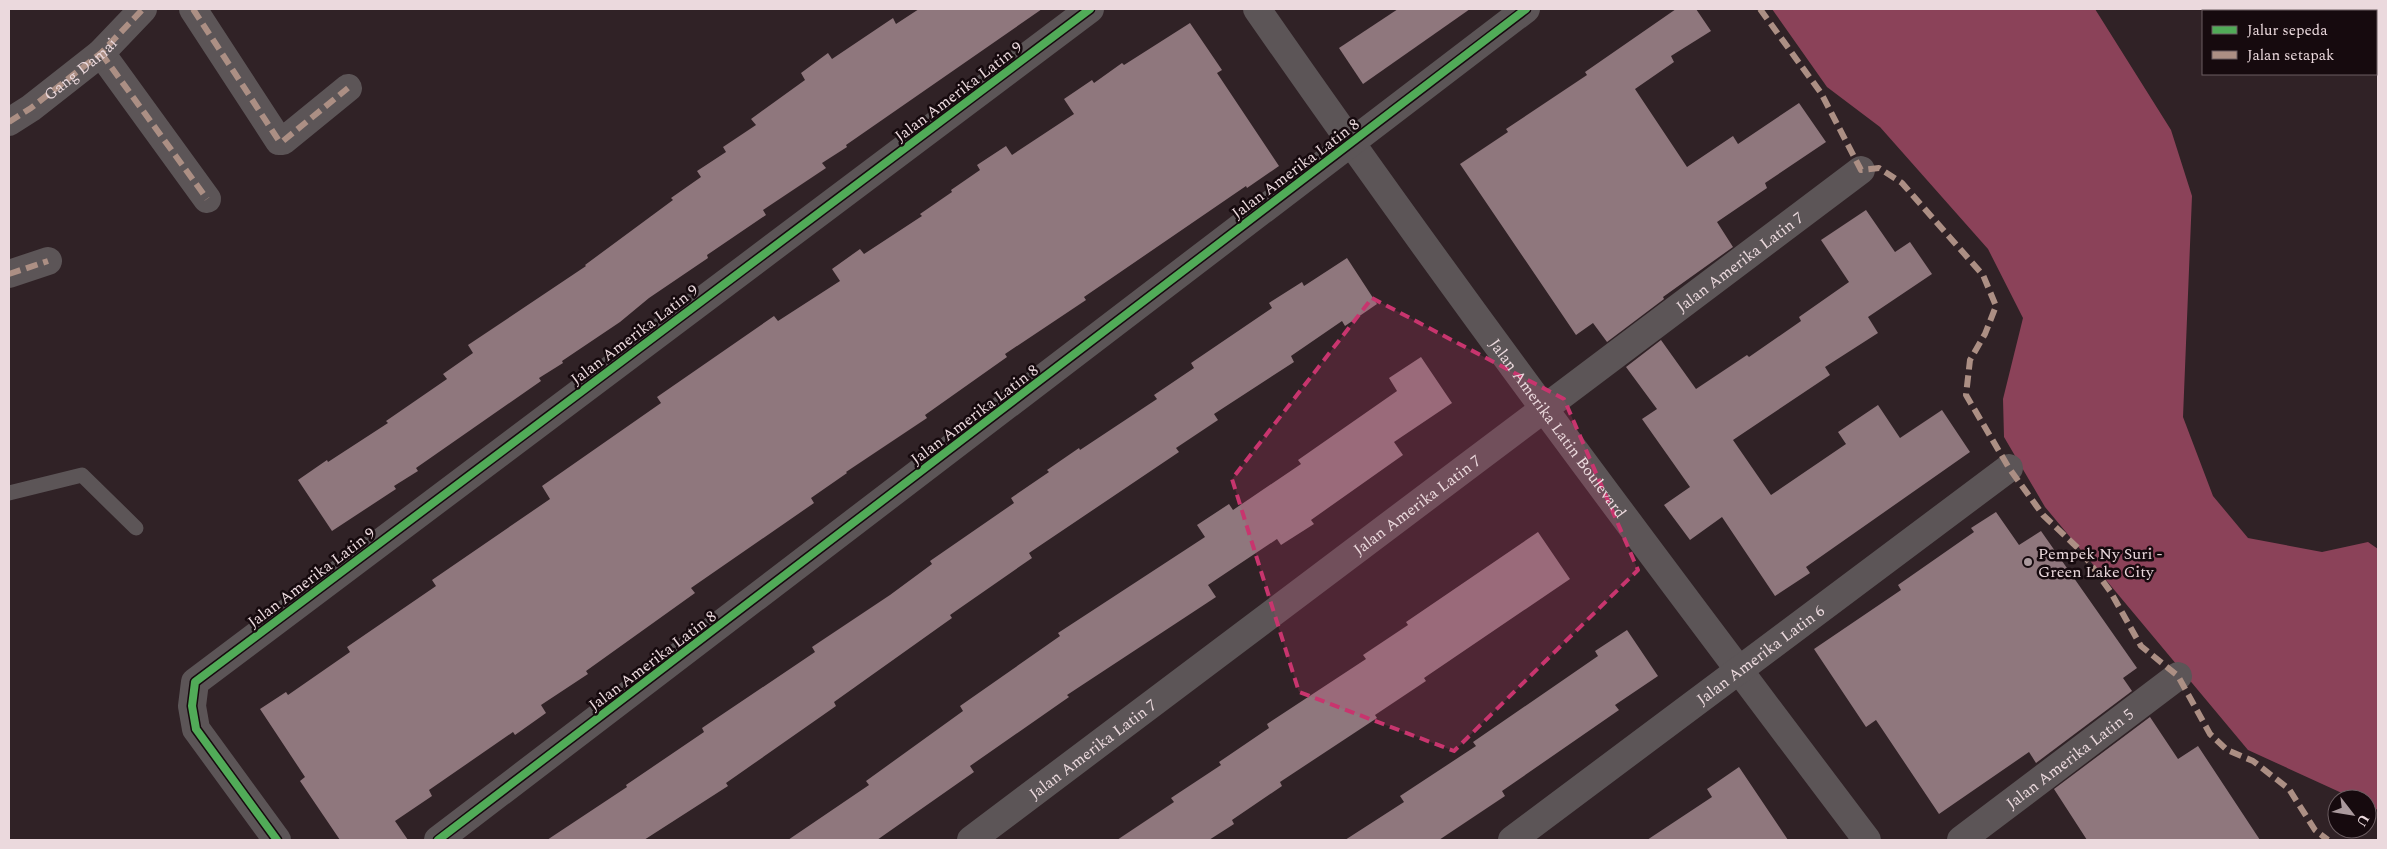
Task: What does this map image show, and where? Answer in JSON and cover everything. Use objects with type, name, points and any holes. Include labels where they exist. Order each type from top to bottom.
[{"type":"street","name":"Gang Damai","points":[[9,122],[31,108],[101,53],[143,9]]},
{"type":"street","points":[[193,9],[279,141],[283,141],[348,88]]},
{"type":"street","name":"Jalan Amerika Latin 9","points":[[277,840],[196,729],[192,706],[195,682],[1090,9]]},
{"type":"street","name":"Jalan Amerika Latin Boulevard","points":[[1257,9],[1350,143],[1543,409],[1867,840]]},
{"type":"street","name":"Jalan Amerika Latin 8","points":[[438,840],[1526,9]]},
{"type":"street","points":[[101,53],[207,199]]},
{"type":"street","name":"Jalan Amerika Latin 7","points":[[971,840],[1861,170]]},
{"type":"street","points":[[9,274],[48,261]]},
{"type":"street","name":"Jalan Amerika Latin 6","points":[[1512,840],[2008,468]]},
{"type":"street","name":"Jalan Amerika Latin 5","points":[[1961,840],[2178,676]]},
{"type":"lane","points":[[9,493],[82,475],[136,528]]},
{"type":"highlighted area","points":[[1372,298],[1564,399],[1638,570],[1454,751],[1299,692],[1232,479]]},
{"type":"shaded area","points":[[1772,9],[2095,9],[2171,130],[2192,196],[2183,417],[2213,496],[2248,538],[2322,552],[2368,542],[2378,549],[2378,810],[2377,789],[2333,789],[2248,750],[2045,507],[2004,437],[2003,399],[2023,318],[1988,249],[1880,127],[1827,87]]},
{"type":"building","points":[[919,9],[1042,9],[846,145],[847,147],[822,163],[826,168],[763,210],[766,215],[707,255],[708,258],[649,298],[620,322],[562,361],[563,363],[539,378],[541,381],[416,468],[418,471],[394,486],[396,489],[332,531],[298,480],[388,423],[386,421],[447,379],[443,374],[473,353],[468,345],[586,266],[673,200],[671,198],[701,177],[697,171],[726,152],[723,147],[756,125],[751,119],[805,80],[801,73],[828,53],[832,59],[893,18],[896,24]]},
{"type":"building","points":[[1398,9],[1470,9],[1363,84],[1339,48]]},
{"type":"building","points":[[1676,9],[1696,9],[1711,31],[1671,56],[1674,62],[1635,89],[1687,167],[1733,136],[1738,144],[1799,103],[1826,142],[1765,183],[1767,188],[1717,222],[1733,247],[1663,297],[1664,299],[1607,342],[1593,323],[1576,335],[1460,164],[1508,132],[1506,129],[1587,75],[1585,72]]},
{"type":"building","points":[[1190,23],[1222,70],[1217,73],[1279,166],[1247,188],[1246,186],[1084,297],[1086,300],[1005,354],[1007,357],[925,415],[927,418],[846,472],[811,498],[814,503],[691,588],[695,593],[586,671],[588,674],[541,705],[546,713],[515,735],[513,732],[429,790],[432,796],[395,821],[408,840],[340,840],[300,781],[305,777],[260,709],[286,692],[288,695],[350,652],[347,647],[436,586],[432,580],[550,499],[542,486],[661,403],[657,397],[774,316],[778,321],[840,281],[832,269],[860,249],[864,254],[922,216],[920,214],[980,170],[977,165],[1006,146],[1012,155],[1074,114],[1064,99],[1092,80],[1094,83],[1122,63],[1124,65]]},
{"type":"building","points":[[1866,210],[1895,252],[1910,242],[1932,274],[1868,317],[1878,333],[1825,367],[1830,375],[1733,440],[1771,495],[1846,444],[1838,432],[1878,405],[1900,438],[1942,410],[1970,452],[1806,567],[1810,573],[1775,596],[1722,517],[1690,540],[1664,505],[1690,487],[1642,419],[1657,409],[1626,367],[1661,340],[1696,389],[1747,355],[1749,357],[1801,321],[1799,317],[1849,282],[1821,240]]},
{"type":"building","points":[[1347,258],[1377,304],[1345,326],[1342,321],[1291,356],[1294,362],[1214,414],[1218,420],[1176,448],[1179,452],[1029,553],[1032,558],[950,615],[952,618],[834,702],[836,706],[726,783],[728,786],[644,840],[547,840],[627,787],[626,785],[704,732],[702,728],[815,652],[812,647],[890,595],[932,564],[930,561],[1014,503],[1011,498],[1049,472],[1047,470],[1157,399],[1154,395],[1194,368],[1191,363],[1272,308],[1269,303],[1302,282],[1304,286]]},
{"type":"building","points":[[1421,357],[1452,403],[1394,442],[1403,455],[1311,520],[1314,524],[1281,545],[1277,539],[1208,585],[1216,597],[1067,695],[1069,697],[970,766],[974,772],[877,840],[788,840],[869,785],[866,781],[963,711],[960,706],[1060,636],[1058,633],[1205,537],[1197,525],[1229,504],[1233,510],[1301,464],[1298,460],[1397,391],[1389,378]]},
{"type":"building","points":[[1996,512],[2019,545],[2041,531],[2137,668],[2123,678],[2132,691],[2036,763],[2029,752],[1939,814],[1876,720],[1866,727],[1814,649],[1901,590],[1898,585],[1974,532],[1971,528]]},
{"type":"building","points":[[1538,532],[1570,579],[1424,678],[1426,681],[1375,715],[1377,718],[1280,782],[1282,786],[1232,820],[1234,824],[1209,840],[1117,840],[1174,802],[1171,798],[1221,765],[1219,762],[1269,728],[1267,724],[1366,659],[1363,655],[1408,625],[1406,622]]},
{"type":"building","points":[[1627,630],[1658,676],[1615,705],[1619,710],[1502,791],[1505,796],[1439,840],[1345,840],[1404,802],[1400,796],[1476,746],[1473,742],[1598,656],[1595,651]]},
{"type":"building","points":[[2150,717],[2178,759],[2198,746],[2260,840],[2087,840],[2054,789]]},
{"type":"building","points":[[1739,767],[1788,840],[1647,840],[1712,797],[1707,789]]},
{"type":"marked path","points":[[9,122],[31,108],[101,53],[143,9]]},
{"type":"marked path","points":[[193,9],[279,141],[283,141],[348,88]]},
{"type":"marked path","points":[[1760,9],[1821,93],[1861,170],[1879,168],[1902,183],[1983,275],[1996,306],[1985,334],[1970,360],[1966,395],[2009,468],[2043,515],[2081,551],[2110,591],[2141,646],[2178,676],[2210,734],[2227,750],[2253,761],[2289,789],[2315,830],[2328,840]]},
{"type":"marked path","points":[[101,53],[207,199]]},
{"type":"marked path","points":[[9,274],[48,261]]},
{"type":"cycle path","points":[[277,840],[196,729],[192,706],[195,682],[1090,9]]},
{"type":"cycle path","points":[[438,840],[1526,9]]},
{"type":"place","name":"Pempek Ny Suri - Green Lake City","points":[[2028,562]]}]
